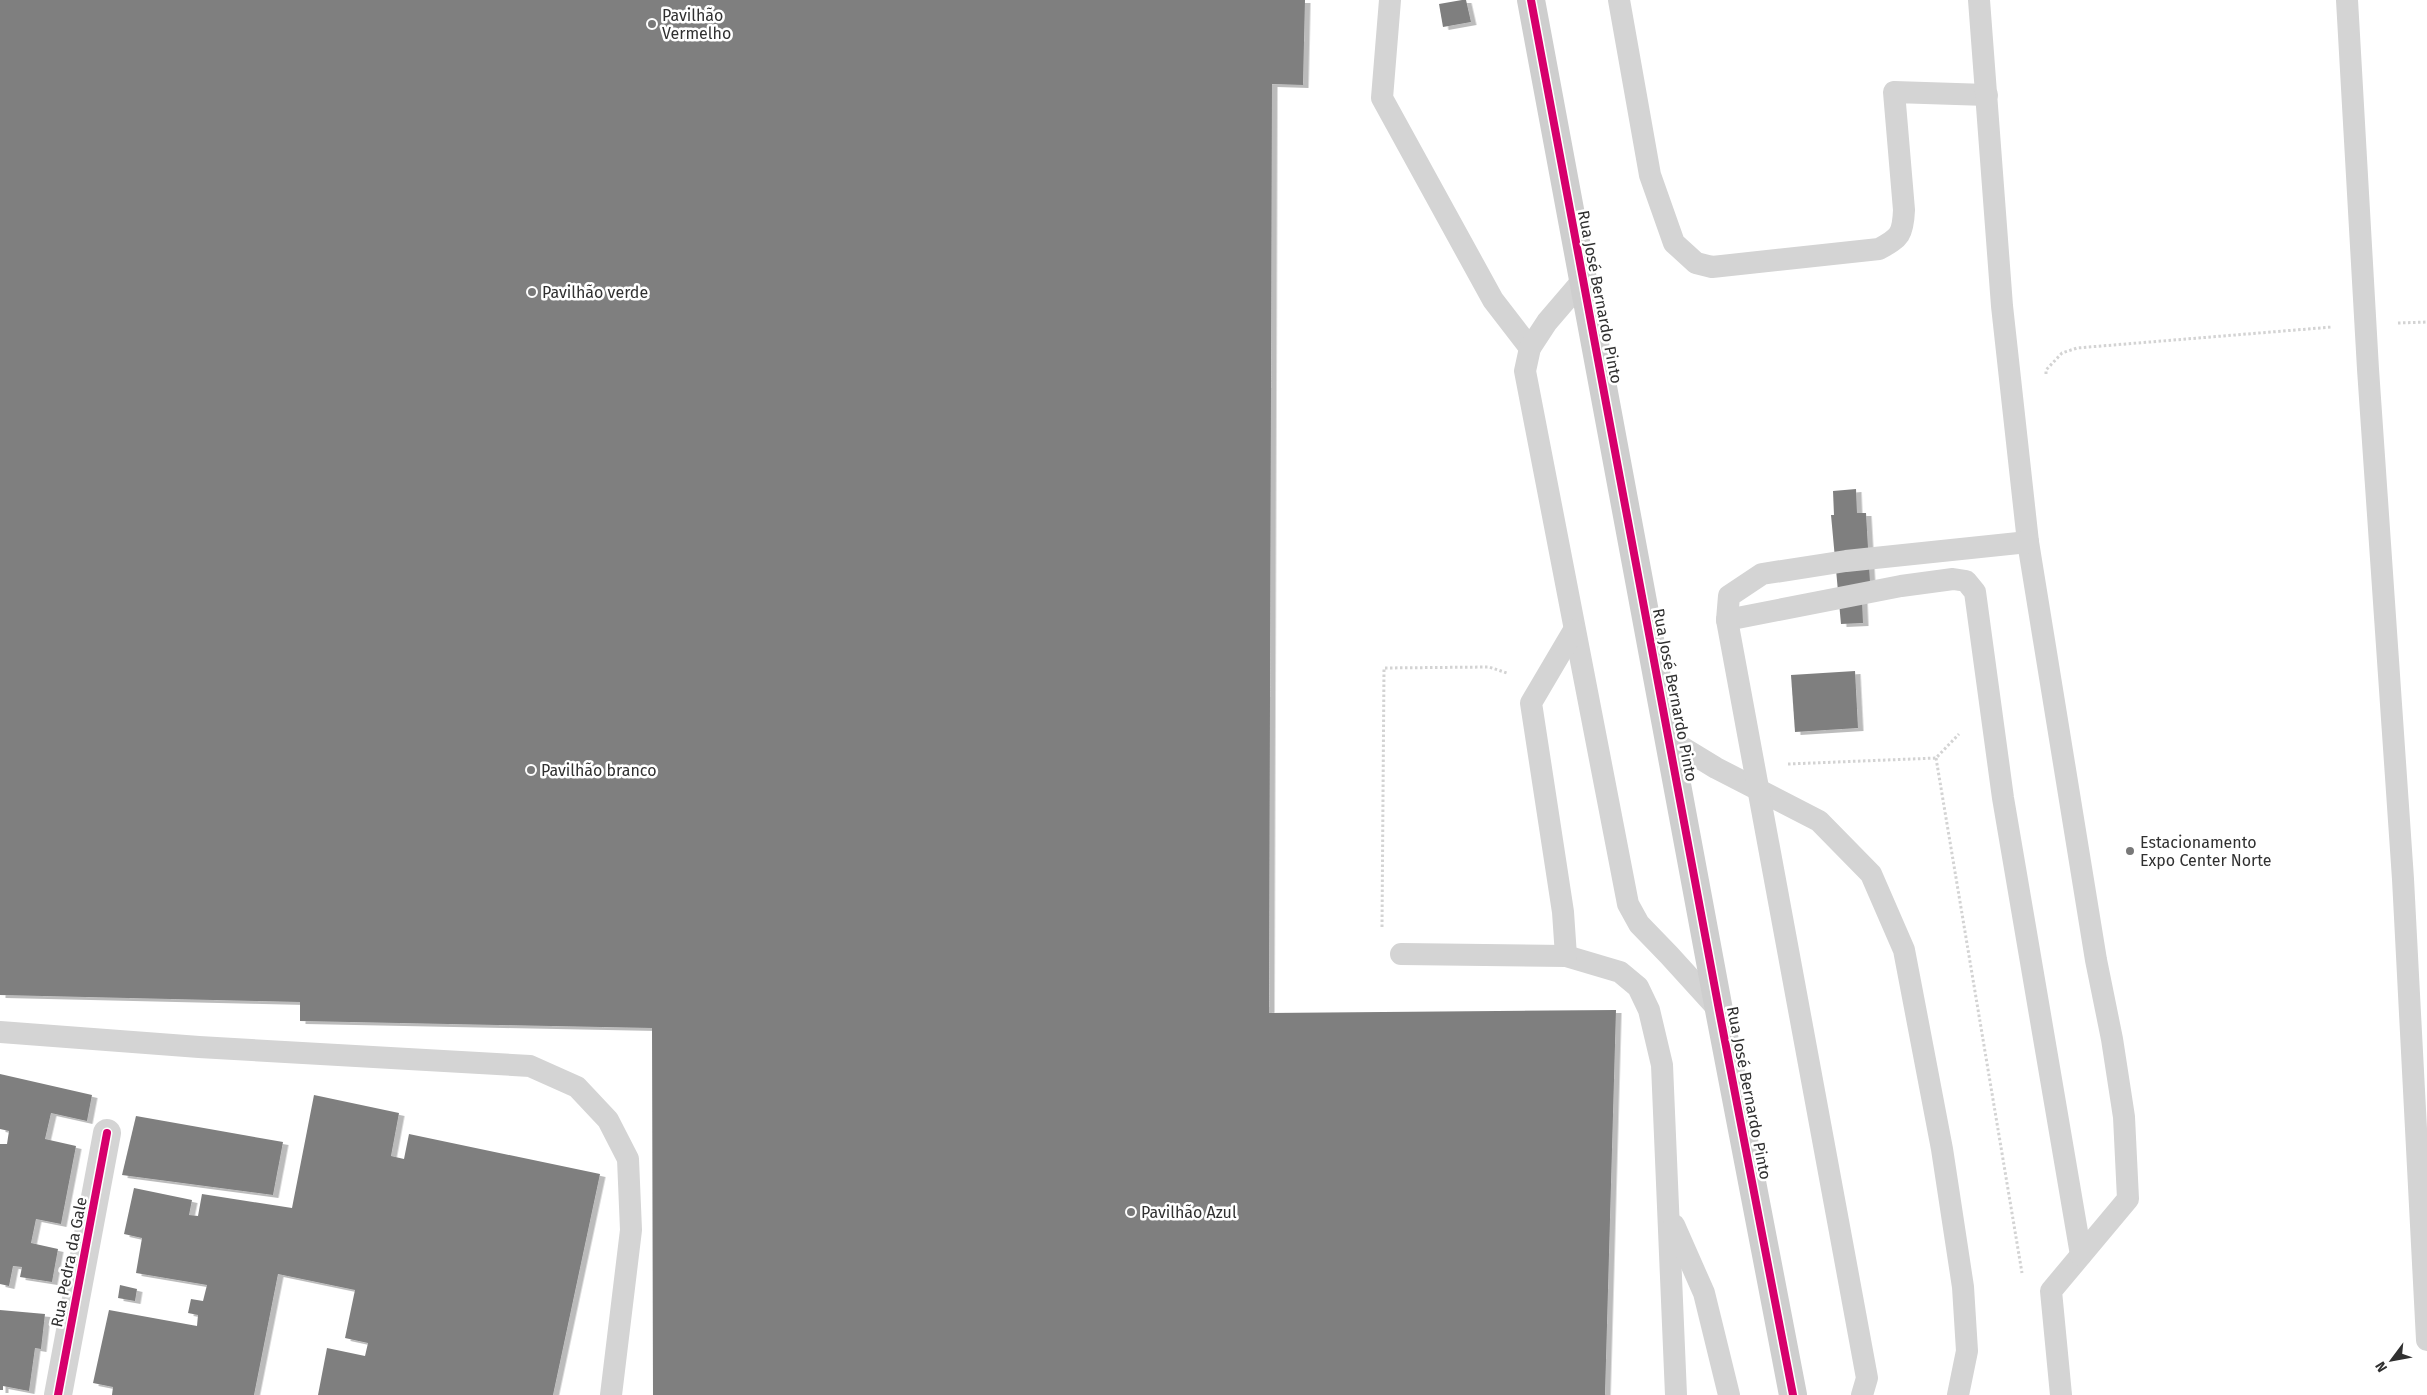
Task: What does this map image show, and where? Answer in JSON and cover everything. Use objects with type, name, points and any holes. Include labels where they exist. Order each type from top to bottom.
[{"type":"street","name":"Rua José Bernardo Pinto","points":[[1531,0],[1719,1010],[1793,1395]]},
{"type":"street","name":"Rua Pedra da Gale","points":[[58,1395],[107,1134]]},
{"type":"lane","points":[[1390,0],[1382,98],[1493,300],[1530,348]]},
{"type":"lane","points":[[1619,0],[1650,175],[1674,243],[1696,263],[1712,267],[1879,249],[1896,240],[1903,227],[1904,210],[1894,92],[1987,95]]},
{"type":"lane","points":[[1979,0],[2002,306],[2028,542],[2096,960],[2112,1039],[2124,1117],[2128,1199],[2050,1291],[2061,1395]]},
{"type":"lane","points":[[2347,0],[2368,369],[2403,879],[2427,1340]]},
{"type":"lane","points":[[1583,280],[1547,322],[1530,348],[1526,371],[1574,630],[1628,904],[1638,924],[1719,1010]]},
{"type":"lane","points":[[1862,1395],[1867,1378],[1727,620],[1729,596],[1762,574],[1846,561],[2028,542]]},
{"type":"lane","points":[[1727,620],[1901,586],[1953,579],[1966,581],[1975,592],[1986,685],[2003,798],[2081,1254]]},
{"type":"lane","points":[[1566,956],[1563,912],[1531,703],[1574,630]]},
{"type":"lane","points":[[1670,740],[1716,768],[1819,821],[1871,874],[1904,950],[1942,1149],[1963,1287],[1967,1351],[1958,1395]]},
{"type":"lane","points":[[1401,954],[1566,956],[1620,972],[1638,987],[1649,1010],[1662,1065],[1676,1395]]},
{"type":"lane","points":[[0,1032],[530,1066],[577,1088],[608,1120],[628,1159],[631,1230],[611,1395]]},
{"type":"lane","points":[[1669,1215],[1704,1293],[1729,1395]]},
{"type":"path","points":[[1401,954],[1382,954],[1384,668],[1489,668],[1542,683]]},
{"type":"path","points":[[1936,758],[2022,1278]]},
{"type":"building","points":[[0,0],[1305,0],[1303,85],[1272,84],[1269,1013],[1616,1010],[1605,1395],[653,1395],[652,1028],[300,1021],[300,1002],[0,995]]},
{"type":"building","points":[[1466,0],[1471,22],[1443,27],[1439,4]]},
{"type":"building","points":[[1856,489],[1857,513],[1866,513],[1871,599],[1862,599],[1863,623],[1841,624],[1831,515],[1834,515],[1833,491]]},
{"type":"building","points":[[1855,671],[1858,728],[1795,732],[1791,675]]},
{"type":"building","points":[[0,1074],[92,1095],[87,1121],[51,1113],[45,1139],[76,1146],[61,1224],[36,1219],[31,1243],[58,1249],[52,1282],[20,1277],[22,1267],[13,1266],[9,1286],[0,1284],[0,1144],[7,1144],[9,1131],[0,1129]]},
{"type":"building","points":[[314,1095],[399,1113],[391,1156],[404,1159],[409,1134],[600,1174],[553,1395],[318,1395],[327,1348],[365,1356],[368,1343],[345,1338],[355,1290],[278,1274],[254,1395],[112,1395],[113,1387],[93,1383],[109,1310],[197,1326],[198,1315],[188,1313],[191,1299],[203,1301],[207,1285],[136,1273],[142,1238],[124,1234],[134,1188],[192,1200],[189,1215],[198,1216],[202,1194],[292,1208]]},
{"type":"building","points":[[136,1116],[283,1142],[273,1195],[122,1175]]},
{"type":"building","points":[[120,1285],[137,1289],[135,1301],[118,1298]]},
{"type":"building","points":[[0,1310],[45,1314],[41,1349],[35,1348],[29,1391],[3,1386],[3,1390],[0,1390]]},
{"type":"cycle path","points":[[1531,0],[1719,1010],[1793,1395]]},
{"type":"cycle path","points":[[58,1395],[107,1133]]},
{"type":"place","name":"Pavilhão Vermelho","points":[[652,24]]},
{"type":"place","name":"Pavilhão verde","points":[[532,292]]},
{"type":"place","name":"Pavilhão branco","points":[[531,770]]},
{"type":"place","name":"Estacionamento Expo Center Norte","points":[[2130,851]]},
{"type":"place","name":"Pavilhão Azul","points":[[1131,1212]]}]
